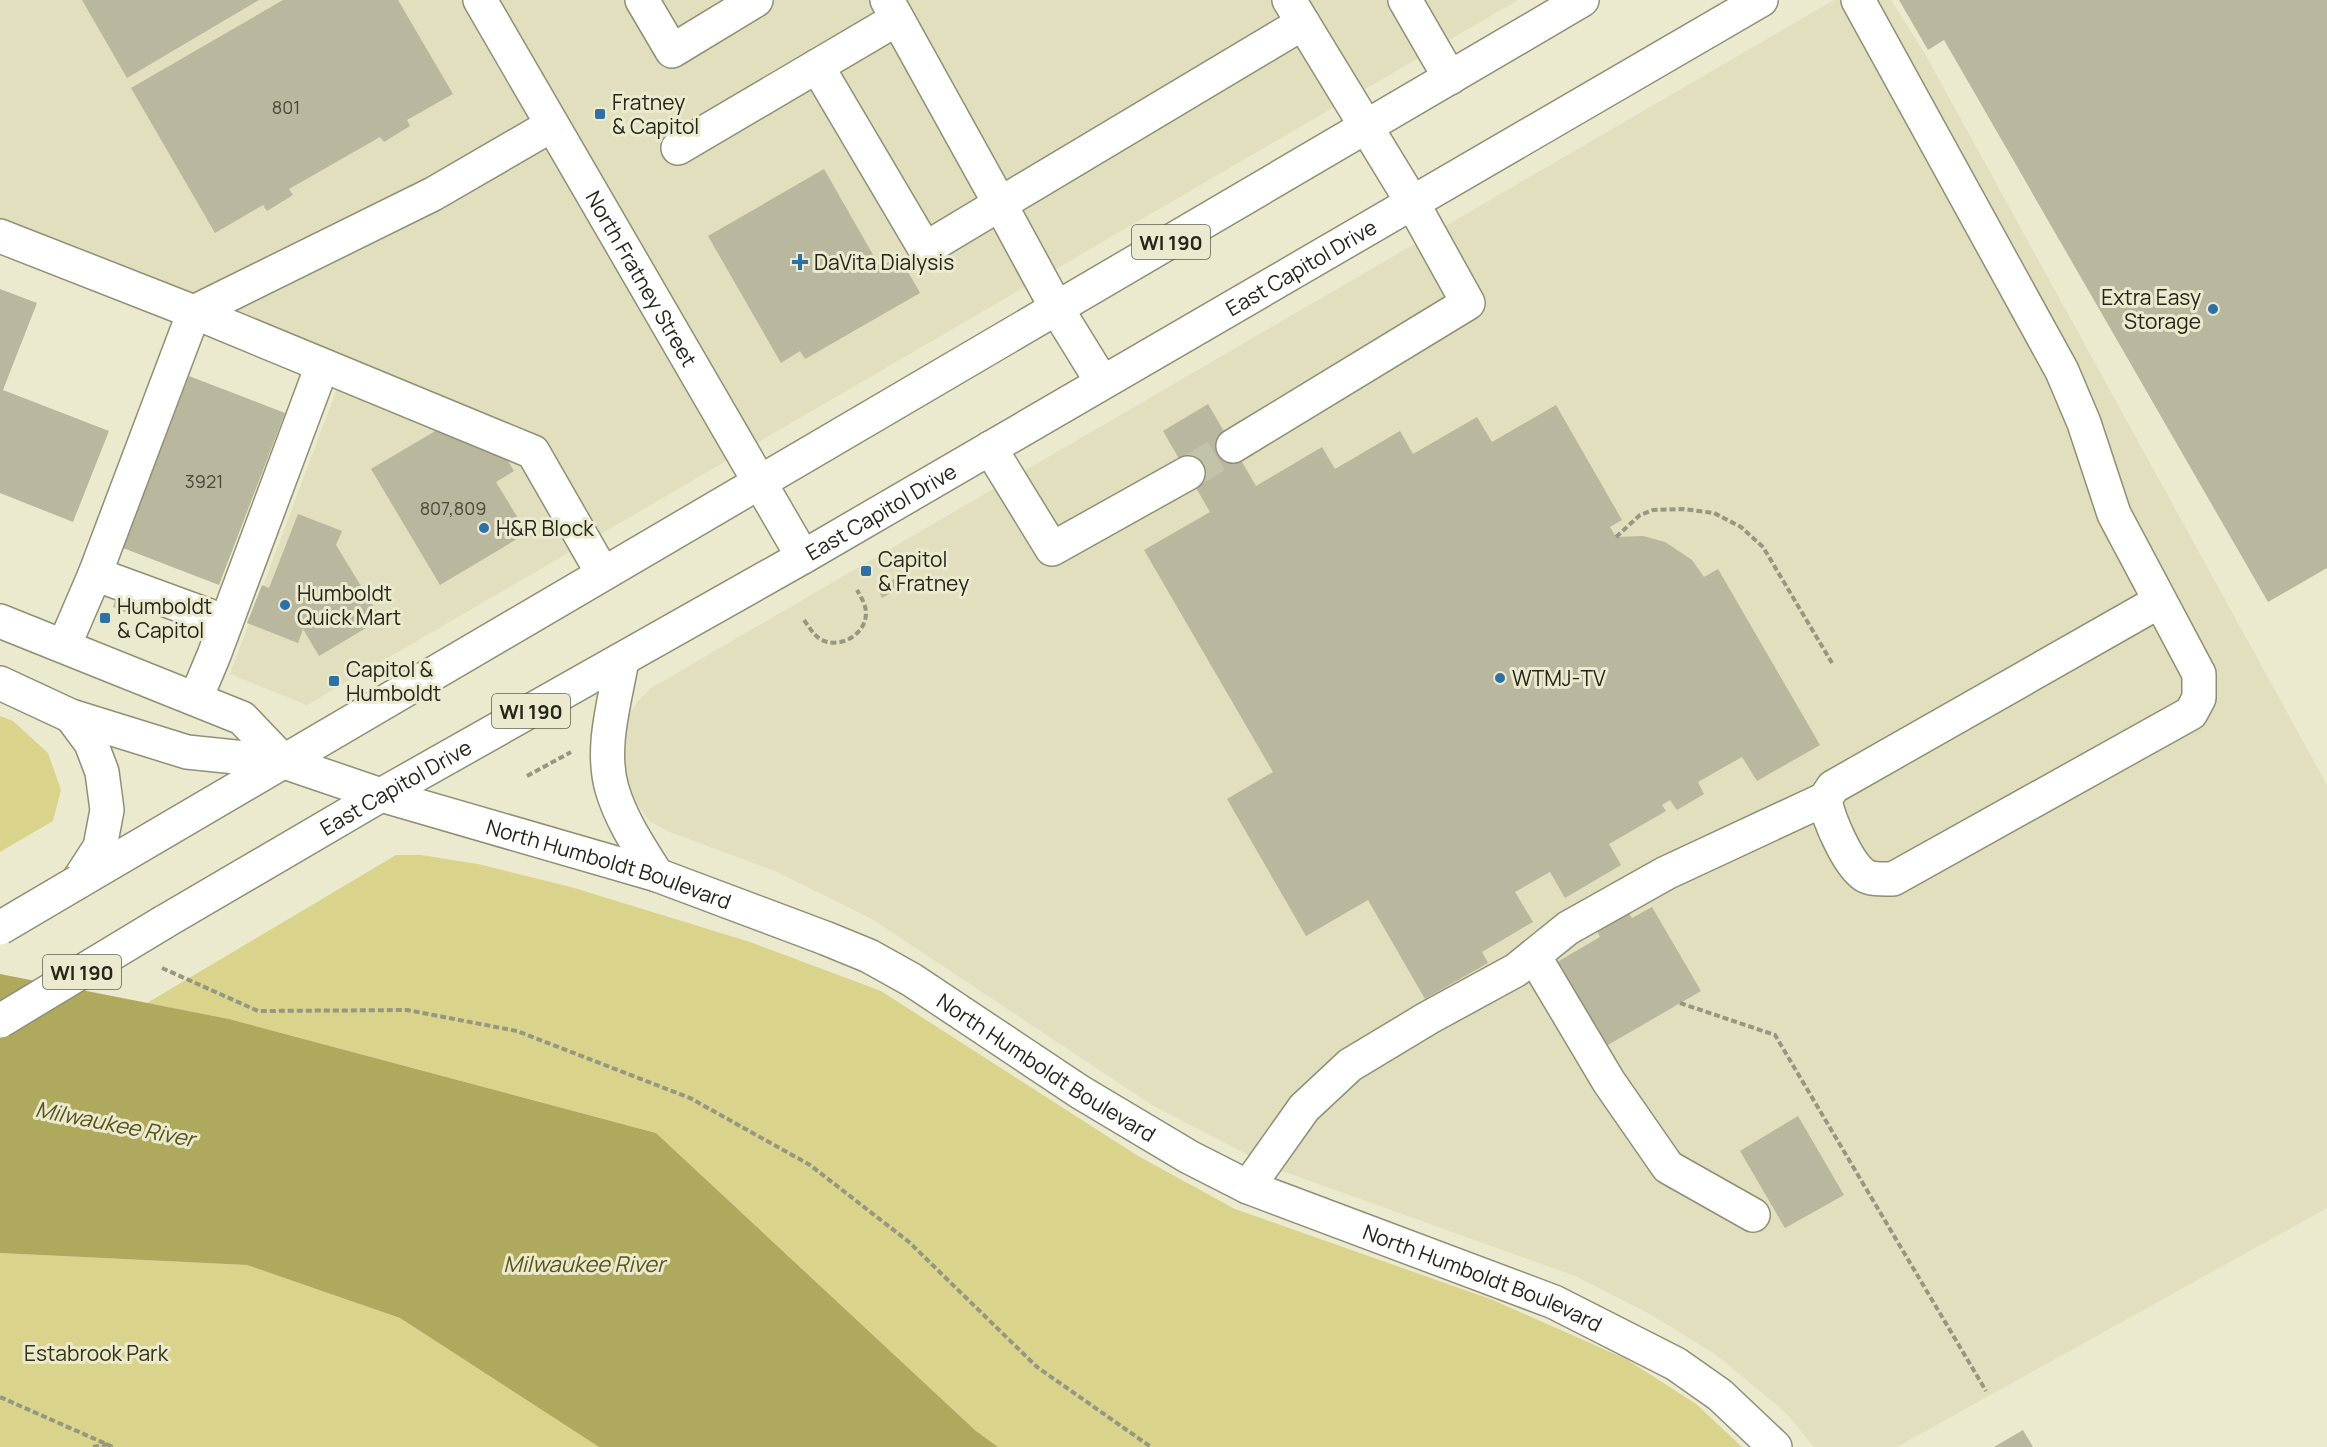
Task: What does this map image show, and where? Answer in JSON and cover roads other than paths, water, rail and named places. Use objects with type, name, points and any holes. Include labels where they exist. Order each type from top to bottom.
[{"type":"main road","name":"North Fratney Street","points":[[480,0],[802,558]]},
{"type":"main road","points":[[642,0],[672,51],[756,0]]},
{"type":"main road","points":[[1405,0],[1450,78]]},
{"type":"main road","name":"East Capitol Drive","points":[[0,1021],[381,795],[802,558],[1761,0]]},
{"type":"main road","points":[[1829,793],[1827,812],[1853,863],[1866,877],[1893,879],[2191,713],[2199,698],[2199,674],[2114,514],[2084,423],[2062,371],[1858,0]]},
{"type":"main road","name":"WI 190","points":[[0,928],[1366,128],[1577,1]]},
{"type":"main road","points":[[678,148],[817,66],[892,9],[1057,309],[1102,382]]},
{"type":"main road","points":[[817,66],[925,249],[1000,204],[1296,12],[1412,202],[1468,303],[1233,446]]},
{"type":"main road","points":[[64,646],[95,574],[194,312],[433,194],[552,125]]},
{"type":"main road","points":[[4,232],[533,453],[603,574]]},
{"type":"main road","points":[[196,698],[322,366]]},
{"type":"main road","points":[[990,448],[1052,549],[1188,473]]},
{"type":"main road","points":[[95,574],[226,622]]},
{"type":"main road","points":[[1248,1187],[1304,1108],[1350,1065],[1428,1018],[1516,970],[1568,928],[1666,873],[1829,793],[2160,601]]},
{"type":"main road","name":"North Humboldt Boulevard","points":[[0,621],[242,718],[284,762]]},
{"type":"main road","points":[[622,660],[609,731],[608,755],[611,788],[625,820],[657,875]]},
{"type":"main road","name":"North Humboldt Boulevard","points":[[0,684],[71,716],[187,752],[284,762],[381,795],[657,875],[825,938],[869,957],[912,980],[1080,1092],[1189,1157],[1248,1187],[1554,1302],[1676,1364],[1720,1395],[1775,1447]]},
{"type":"main road","points":[[71,716],[91,743],[102,772],[107,810],[100,847],[78,882]]},
{"type":"main road","points":[[1534,956],[1609,1082],[1668,1167],[1754,1215]]},
{"type":"water","name":"Milwaukee River","points":[[0,974],[229,1019],[656,1133],[976,1431],[998,1447],[599,1447],[400,1318],[247,1265],[0,1253]]},
{"type":"tunnel","points":[[1188,473],[1233,446]]},
{"type":"place","name":"Fratney & Capitol","points":[[600,114]]},
{"type":"place","name":"DaVita Dialysis","points":[[800,262]]},
{"type":"place","name":"Extra Easy Storage","points":[[2213,309]]},
{"type":"place","name":"H&R Block","points":[[484,528]]},
{"type":"place","name":"Capitol & Fratney","points":[[866,571]]},
{"type":"place","name":"Humboldt Quick Mart","points":[[285,605]]},
{"type":"place","name":"Humboldt & Capitol","points":[[105,618]]},
{"type":"place","name":"WTMJ-TV","points":[[1500,678]]},
{"type":"place","name":"Capitol & Humboldt","points":[[334,681]]},
{"type":"park label","name":"Estabrook Park","points":[[96,1353]]}]
